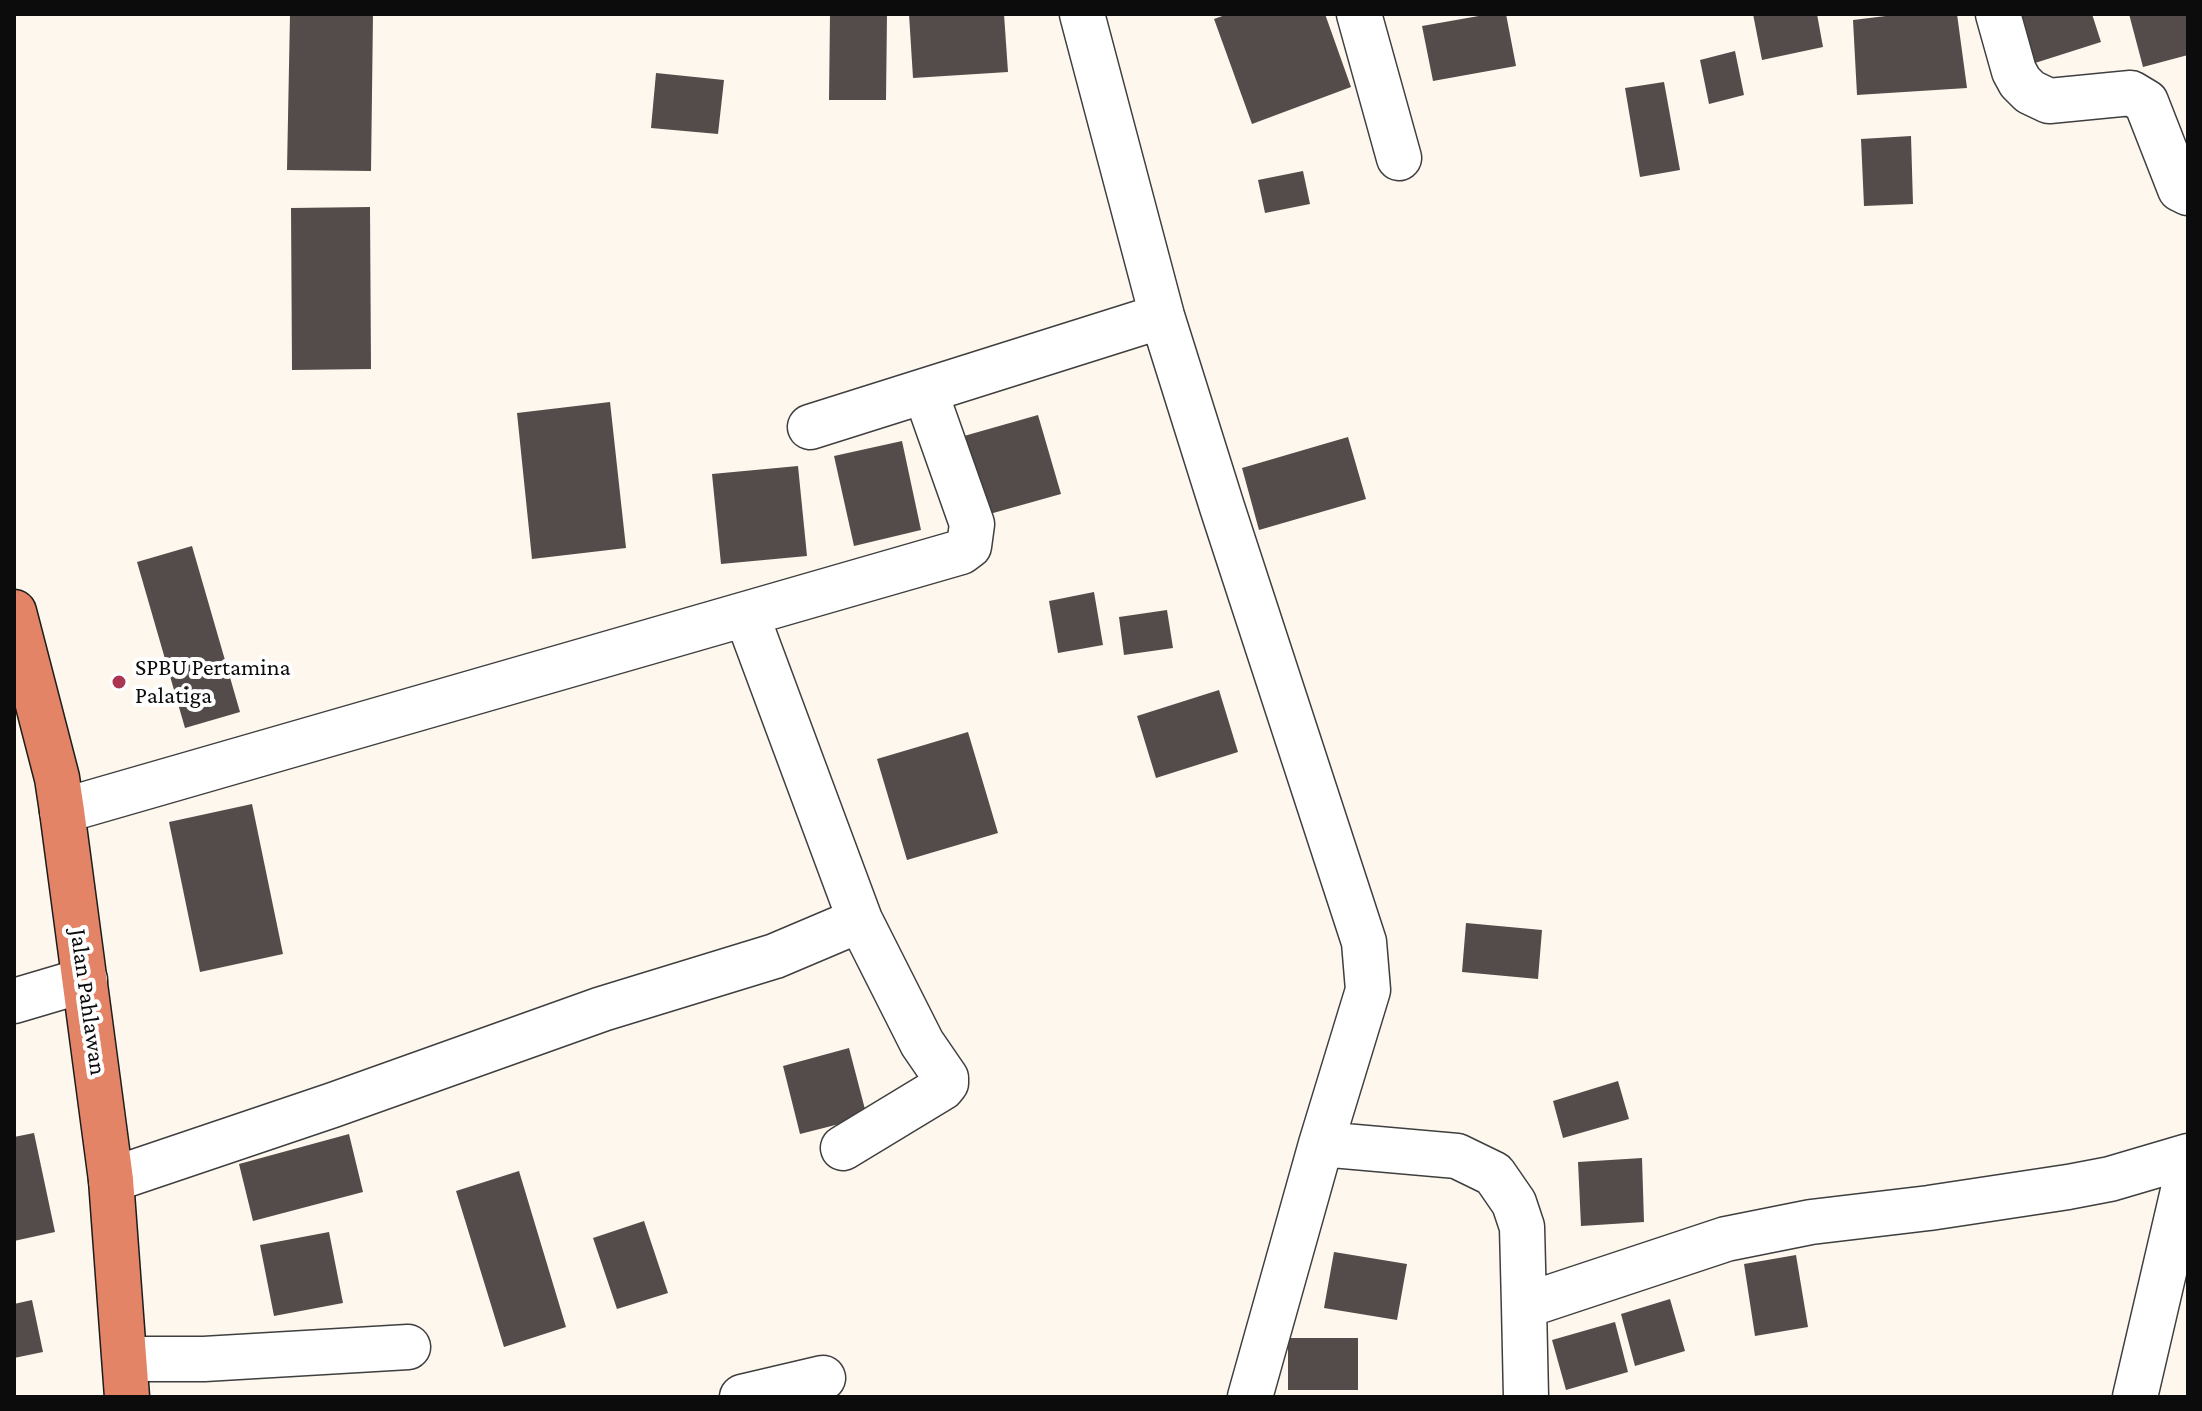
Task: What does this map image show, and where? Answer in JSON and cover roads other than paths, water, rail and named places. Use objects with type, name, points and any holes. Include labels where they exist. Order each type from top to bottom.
[{"type":"highway","name":"Jalan Pahlawan","points":[[14,612],[26,703],[57,778],[62,811],[111,1180],[126,1378]]},
{"type":"street","points":[[1082,14],[1162,316],[1364,942],[1368,990],[1250,1397]]},
{"type":"street","points":[[1359,14],[1399,158]]},
{"type":"street","points":[[1998,14],[2014,71],[2030,92],[2049,101],[2131,93],[2146,102],[2180,189],[2188,193]]},
{"type":"street","points":[[810,427],[1162,316]]},
{"type":"street","points":[[62,811],[961,552],[969,546],[972,524],[925,391]]},
{"type":"street","points":[[747,616],[860,920],[922,1043],[946,1078],[942,1088],[843,1148]]},
{"type":"street","points":[[111,1180],[602,1009],[775,956],[860,920]]},
{"type":"street","points":[[14,1001],[85,980]]},
{"type":"street","points":[[1321,1144],[1457,1156],[1494,1174],[1514,1203],[1522,1227],[1526,1397]]},
{"type":"street","points":[[1524,1306],[1726,1239],[1811,1222],[2068,1187],[2110,1179],[2188,1156]]},
{"type":"street","points":[[2135,1397],[2188,1169]]},
{"type":"street","points":[[126,1378],[204,1359],[408,1347]]},
{"type":"street","points":[[742,1397],[823,1378]]},
{"type":"place","name":"SPBU Pertamina Palatiga","points":[[119,682]]}]
